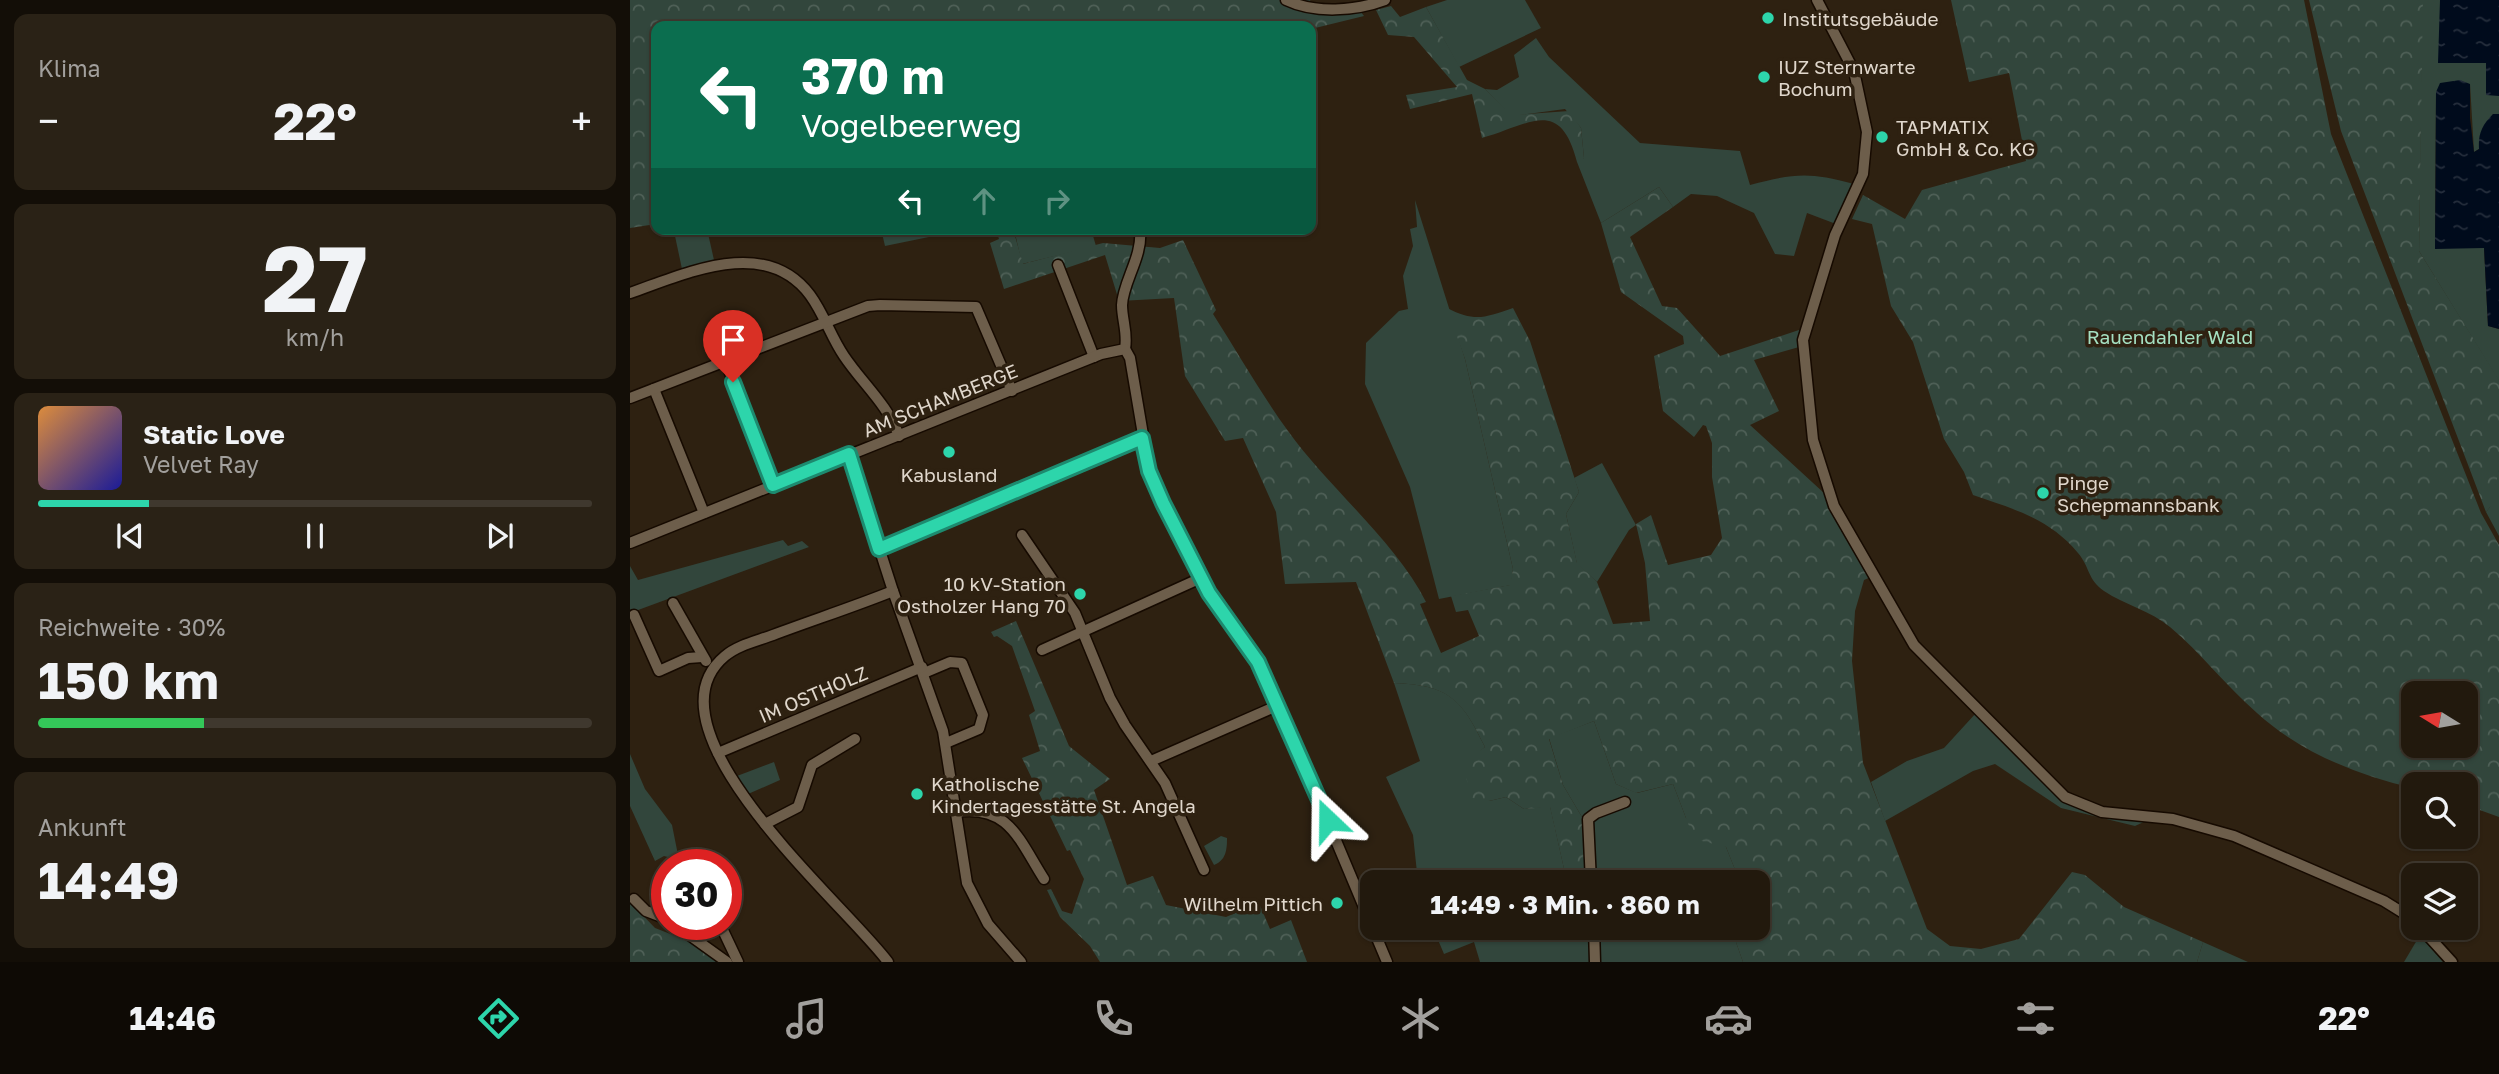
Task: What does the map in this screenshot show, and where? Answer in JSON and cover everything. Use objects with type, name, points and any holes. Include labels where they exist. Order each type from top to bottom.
[{"type":"street","points":[[1286,0],[1310,7],[1334,9],[1357,8],[1385,0]]},
{"type":"street","points":[[1817,0],[1854,71],[1867,132],[1863,174],[1835,235],[1803,340],[1813,440],[1834,506],[1914,645],[2065,797],[2102,812],[2173,819],[2234,836],[2384,901],[2401,912]]},
{"type":"street","points":[[1139,235],[1132,275],[1122,303],[1127,339],[1125,349],[1130,358],[1150,476],[1201,578],[1258,662],[1279,705],[1387,962]]},
{"type":"street","points":[[630,293],[716,264],[752,264],[774,269],[796,282],[809,295],[844,356],[888,411],[899,436]]},
{"type":"street","points":[[1058,265],[1094,357]]},
{"type":"street","points":[[630,398],[871,305],[972,306],[982,315],[1012,391]]},
{"type":"street","name":"AM SCHAMBERGE","points":[[630,543],[1094,357],[1125,349]]},
{"type":"street","points":[[725,360],[773,485]]},
{"type":"street","points":[[654,388],[704,513]]},
{"type":"street","points":[[879,549],[1142,438]]},
{"type":"street","points":[[849,454],[946,743],[961,861],[970,890],[988,924],[1021,962]]},
{"type":"street","points":[[1022,535],[1056,581],[1084,631],[1117,711],[1165,783],[1204,870]]},
{"type":"street","points":[[1042,650],[1201,578]]},
{"type":"street","points":[[888,962],[765,824],[736,786],[718,753],[702,706],[704,684],[712,668],[739,648],[893,591]]},
{"type":"street","points":[[673,603],[702,657],[712,668]]},
{"type":"street","points":[[634,615],[659,671],[688,658],[702,657]]},
{"type":"street","name":"IM OSTHOLZ","points":[[718,753],[923,670],[950,662],[962,663],[983,715],[979,729],[946,743]]},
{"type":"street","points":[[1151,761],[1279,705]]},
{"type":"street","points":[[765,824],[798,807],[809,770],[817,760],[855,739]]},
{"type":"street","points":[[1590,870],[1588,819],[1596,813],[1625,802]]},
{"type":"street","points":[[956,812],[982,810],[1003,820],[1044,879]]},
{"type":"street","points":[[634,899],[651,913]]},
{"type":"street","points":[[696,940],[727,962]]},
{"type":"street","points":[[728,940],[738,962]]},
{"type":"street","points":[[1594,940],[1595,962]]},
{"type":"street","points":[[2432,940],[2452,962]]},
{"type":"green space","points":[[630,0],[1310,0],[1311,3],[1354,3],[1364,16],[1316,28],[1316,21],[651,21],[651,225],[630,228]]},
{"type":"green space","points":[[1447,0],[1525,0],[1541,28],[1459,67],[1426,7]]},
{"type":"green space","name":"Rauendahler Wald","points":[[1951,0],[2304,0],[2331,134],[2481,513],[2499,545],[2499,817],[2478,809],[2478,772],[2401,772],[2401,785],[2350,769],[2292,739],[2246,703],[2170,627],[2098,586],[2078,553],[2056,532],[2030,516],[1973,495],[1964,472],[1944,439],[1913,342],[1891,306],[1872,224],[1852,219],[1863,195],[1905,219],[1922,190],[2026,161],[2009,73],[1969,82]]},
{"type":"green space","points":[[2309,0],[2423,0],[2419,251],[2499,380],[2499,470],[2491,506],[2486,512],[2341,131]]},
{"type":"green space","points":[[2422,0],[2499,0],[2499,114],[2493,114],[2479,149],[2474,152],[2470,84],[2436,92],[2435,248],[2484,248],[2488,326],[2499,329],[2499,381],[2419,251]]},
{"type":"green space","points":[[1391,6],[1400,17],[1426,7],[1467,80],[1485,89],[1512,115],[1569,111],[1581,128],[1584,158],[1581,162],[1577,162],[1570,141],[1562,129],[1552,122],[1528,122],[1482,138],[1472,94],[1410,109],[1406,95],[1457,87],[1414,37],[1388,35],[1376,10]]},
{"type":"green space","points":[[1536,38],[1549,57],[1640,143],[1740,151],[1750,185],[1802,176],[1825,177],[1854,184],[1836,224],[1807,213],[1794,256],[1775,254],[1754,213],[1717,196],[1691,194],[1673,207],[1659,187],[1601,223],[1577,162],[1584,158],[1581,128],[1565,109],[1512,116],[1485,89],[1497,90],[1519,77],[1514,55]]},
{"type":"green space","points":[[1659,187],[1673,207],[1630,237],[1662,306],[1677,308],[1720,356],[1802,329],[1799,347],[1754,360],[1779,411],[1750,425],[1825,494],[1873,576],[1864,580],[1855,611],[1852,661],[1863,763],[1927,929],[1950,946],[1981,949],[2019,939],[2072,872],[2085,875],[2124,907],[2203,942],[2197,962],[1743,962],[1735,940],[1770,940],[1770,870],[1735,870],[1726,847],[1694,839],[1673,784],[1636,793],[1616,784],[1594,721],[1549,739],[1563,785],[1589,829],[1593,870],[1564,870],[1550,807],[1524,809],[1506,797],[1489,801],[1472,798],[1462,763],[1485,747],[1477,731],[1460,706],[1440,691],[1394,683],[1356,582],[1285,584],[1276,512],[1243,438],[1225,441],[1185,376],[1174,298],[1119,301],[1105,255],[1004,289],[990,243],[999,239],[998,235],[1015,235],[1023,264],[1103,243],[1160,248],[1183,240],[1216,310],[1213,314],[1278,417],[1304,452],[1398,558],[1413,580],[1426,602],[1420,604],[1441,653],[1479,636],[1468,610],[1456,612],[1451,596],[1510,585],[1513,569],[1465,359],[1447,308],[1480,317],[1513,308],[1530,341],[1579,492],[1566,514],[1577,563],[1597,582],[1613,624],[1650,621],[1645,563],[1636,524],[1651,515],[1668,565],[1711,555],[1722,538],[1712,477],[1712,443],[1706,426],[1703,425],[1694,437],[1663,411],[1654,356],[1684,344],[1683,336],[1621,292],[1601,223]]},
{"type":"green space","points":[[1415,200],[1465,359],[1513,569],[1511,585],[1439,599],[1410,487],[1365,384],[1366,343],[1399,311],[1408,309],[1403,276],[1413,246],[1410,229],[1417,227]]},
{"type":"green space","points":[[708,235],[714,260],[682,269],[675,236]]},
{"type":"green space","points":[[882,235],[939,235],[885,246]]},
{"type":"green space","points":[[1015,235],[1093,235],[1096,246],[1022,264]]},
{"type":"green space","points":[[1602,463],[1636,525],[1629,530],[1597,582],[1577,564],[1566,514],[1579,492],[1574,478]]},
{"type":"green space","points":[[2499,468],[2499,536],[2486,512],[2490,507]]},
{"type":"green space","points":[[783,540],[788,546],[802,541],[809,547],[630,613],[630,566],[638,580]]},
{"type":"green space","points":[[1016,621],[1069,746],[1110,779],[1094,790],[1127,885],[1153,876],[1166,905],[1226,917],[1259,903],[1270,929],[1291,920],[1307,962],[1100,962],[1090,946],[1060,917],[1047,890],[1051,889],[1062,911],[1072,914],[1084,879],[1070,850],[1067,851],[1022,758],[1040,751],[1029,715],[1035,711],[1012,646],[997,636],[994,637],[991,632]]},
{"type":"green space","points":[[1394,683],[1413,684],[1441,691],[1461,706],[1485,747],[1472,758],[1489,801],[1506,797],[1524,809],[1550,806],[1564,870],[1417,870],[1413,835],[1386,777],[1420,761]]},
{"type":"green space","points":[[1976,713],[2063,799],[2148,820],[2135,826],[2061,808],[1995,764],[1973,771],[1885,821],[1871,782],[1907,761],[1944,748]]},
{"type":"green space","points":[[1594,721],[1616,784],[1637,793],[1673,784],[1686,818],[1726,847],[1735,870],[1593,870],[1589,829],[1563,785],[1549,738]]},
{"type":"green space","points":[[630,754],[645,789],[672,825],[677,849],[651,849],[651,852],[630,806]]},
{"type":"green space","points":[[774,762],[780,780],[748,794],[737,776]]},
{"type":"green space","points":[[1221,836],[1227,838],[1226,850],[1221,860],[1214,865],[1204,846]]},
{"type":"green space","points":[[630,902],[651,924],[651,940],[686,940],[722,962],[630,962]]},
{"type":"green space","points":[[1438,940],[1735,940],[1743,962],[1480,962],[1474,942],[1444,954]]},
{"type":"green space","points":[[2417,940],[2424,940],[2443,962],[2404,962]]},
{"type":"green space","points":[[2203,942],[2248,962],[2197,962]]},
{"type":"water","points":[[2440,0],[2499,0],[2499,96],[2486,95],[2486,63],[2438,63]]},
{"type":"water","points":[[2460,80],[2470,84],[2474,152],[2479,149],[2480,134],[2486,122],[2493,114],[2499,114],[2499,329],[2488,326],[2484,248],[2435,249],[2436,92],[2440,83]]},
{"type":"place","name":"Institutsgebäude","points":[[1768,18]]},
{"type":"place","name":"IUZ Sternwarte Bochum","points":[[1764,77]]},
{"type":"place","name":"TAPMATIX GmbH & Co. KG","points":[[1882,137]]},
{"type":"place","name":"Kabusland","points":[[949,452]]},
{"type":"place","name":"Pinge Schepmannsbank","points":[[2043,493]]},
{"type":"place","name":"10 kV-Station Ostholzer Hang 70","points":[[1080,594]]},
{"type":"place","name":"Katholische Kindertagesstätte St. Angela","points":[[917,794]]},
{"type":"place","name":"Wilhelm Pittich","points":[[1337,903]]},
{"type":"route","points":[[733,382],[773,485],[849,454],[879,549],[1120,444],[1142,438],[1149,471],[1163,503],[1209,593],[1258,662],[1328,820]]}]
